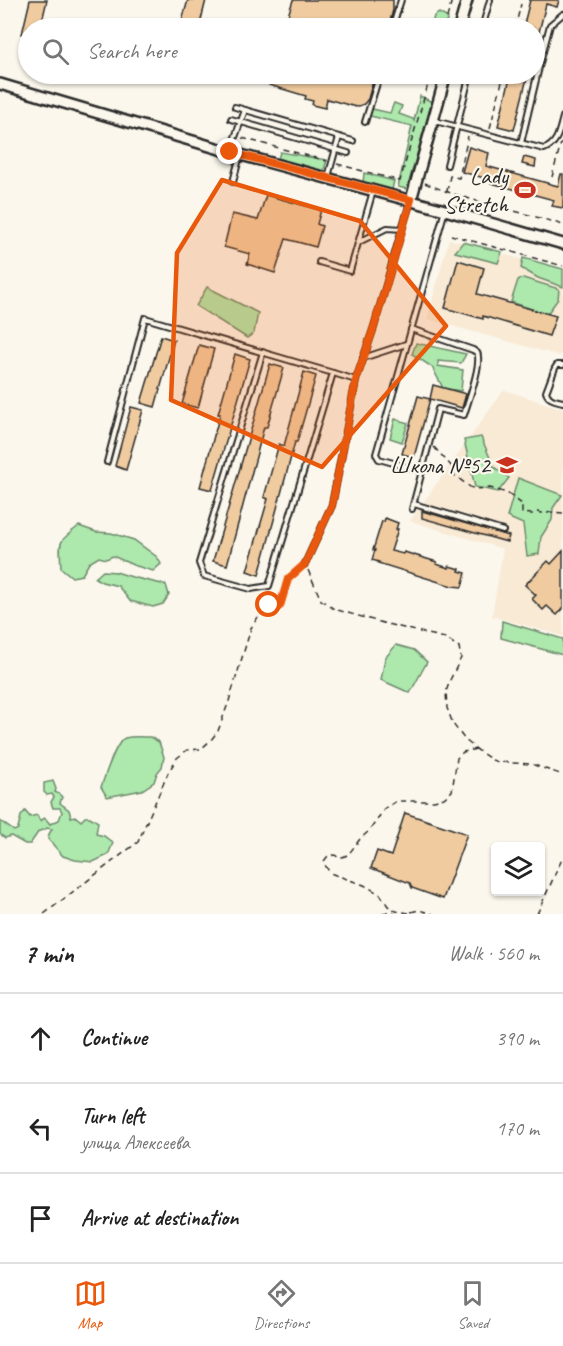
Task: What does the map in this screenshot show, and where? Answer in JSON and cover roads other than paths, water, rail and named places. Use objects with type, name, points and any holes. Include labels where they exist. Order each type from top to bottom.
[{"type":"street","points":[[462,18],[467,0]]},
{"type":"street","points":[[0,84],[230,152],[411,200],[563,244]]},
{"type":"street","points":[[411,200],[443,84]]},
{"type":"lane","points":[[395,18],[401,0]]},
{"type":"lane","points":[[485,18],[490,0]]},
{"type":"lane","points":[[545,44],[550,24],[563,15]]},
{"type":"lane","points":[[365,122],[377,84]]},
{"type":"lane","points":[[447,165],[467,84]]},
{"type":"lane","points":[[522,143],[535,84]]},
{"type":"lane","points":[[235,107],[353,141]]},
{"type":"lane","points":[[230,152],[245,110]]},
{"type":"lane","points":[[433,120],[544,149],[556,140],[563,117]]},
{"type":"lane","points":[[231,119],[348,153]]},
{"type":"lane","points":[[327,178],[339,137]]},
{"type":"lane","points":[[233,182],[240,154]]},
{"type":"lane","points":[[319,262],[350,271],[373,190]]},
{"type":"lane","points":[[305,564],[332,505],[356,380],[411,200]]},
{"type":"lane","points":[[422,471],[379,459],[376,456],[445,210]]},
{"type":"lane","points":[[358,242],[387,228],[402,229]]},
{"type":"lane","points":[[107,462],[146,318],[356,380]]},
{"type":"lane","points":[[411,329],[473,350],[478,356],[478,366],[464,415],[438,409],[413,507],[503,531]]},
{"type":"lane","points":[[363,358],[406,344]]},
{"type":"lane","points":[[263,352],[199,563],[204,576],[251,589],[269,586],[333,373]]},
{"type":"lane","points":[[563,365],[557,365],[555,368],[546,392],[553,400],[563,402]]},
{"type":"place","name":"Lady Stretch","points":[[525,190]]},
{"type":"place","name":"Школа №52","points":[[507,465]]}]
